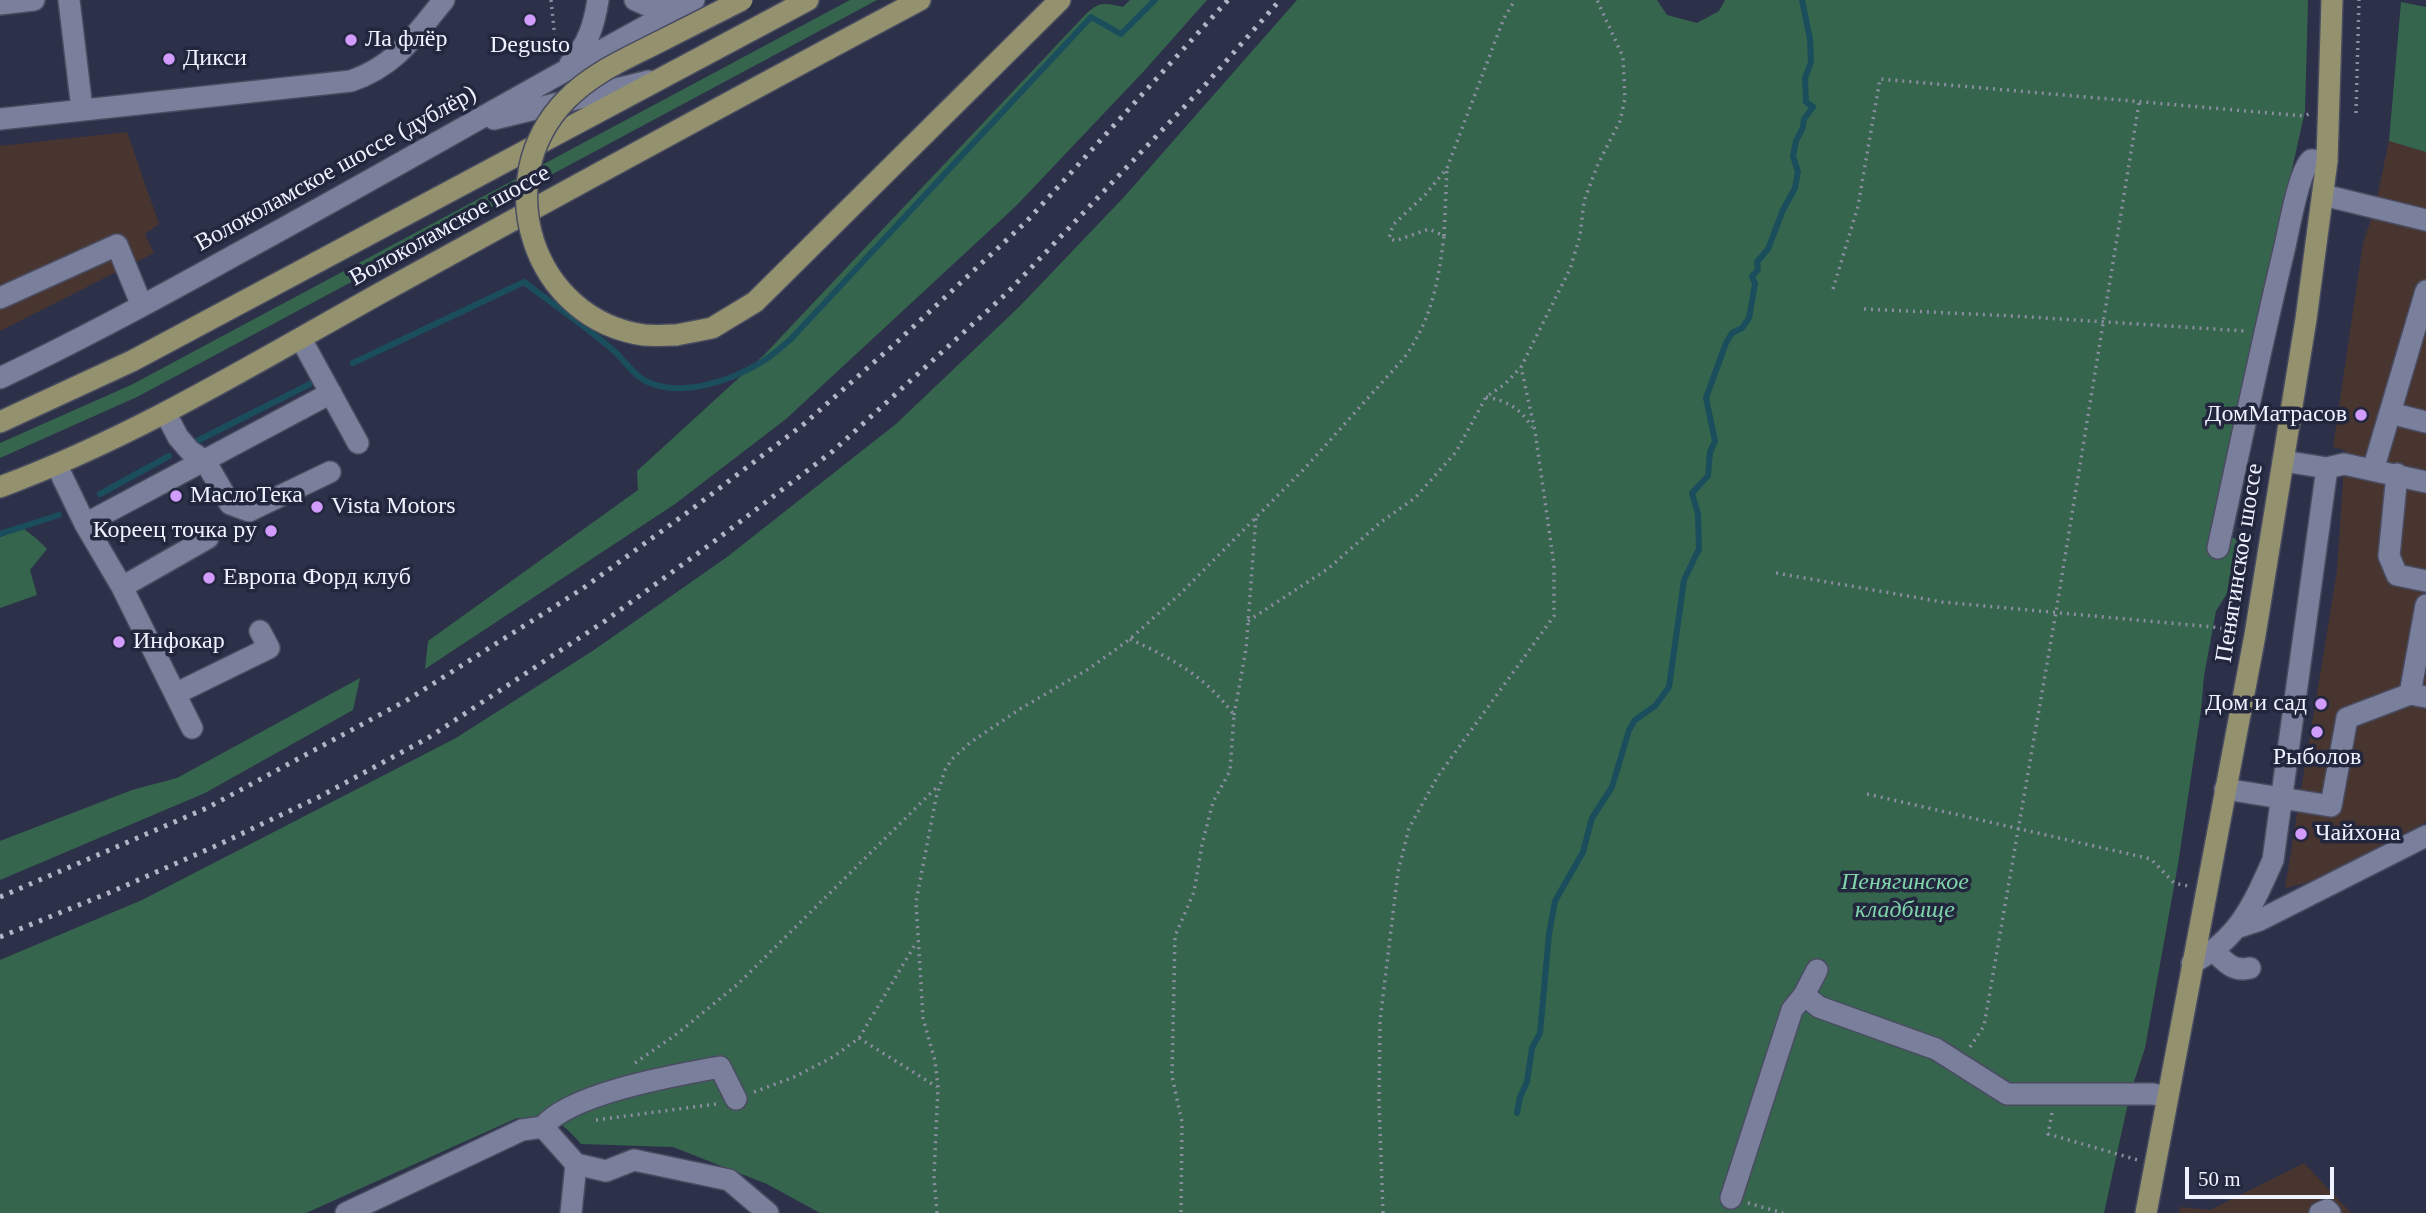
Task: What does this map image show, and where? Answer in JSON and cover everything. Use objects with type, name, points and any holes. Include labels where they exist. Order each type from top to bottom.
[{"type":"main road","points":[[742,0],[615,64],[588,81],[565,101],[551,118],[534,154],[528,173],[527,211],[530,230],[544,266],[567,296],[582,309],[616,326],[644,335],[676,335],[712,328],[755,302],[1060,0]]},
{"type":"main road","name":"Волоколамское шоссе","points":[[0,422],[132,361],[808,0]]},
{"type":"main road","name":"Волоколамское шоссе","points":[[0,487],[57,466],[166,414],[414,275],[920,0]]},
{"type":"main road","name":"Пенягинское шоссе","points":[[2146,1213],[2255,635],[2283,461],[2327,161],[2332,0]]},
{"type":"street","points":[[0,4],[34,0]]},
{"type":"street","points":[[69,0],[82,109]]},
{"type":"street","points":[[0,119],[351,81],[374,73],[390,62],[444,0]]},
{"type":"street","points":[[559,65],[587,43],[598,0]]},
{"type":"street","points":[[635,0],[653,8],[665,9],[690,2]]},
{"type":"street","name":"Волоколамское шоссе (дублёр)","points":[[0,378],[142,306],[398,166],[468,125],[559,65],[690,2]]},
{"type":"street","points":[[468,125],[662,78]]},
{"type":"street","points":[[2218,548],[2265,331],[2306,164],[2311,160],[2327,161]]},
{"type":"street","points":[[2323,195],[2426,220]]},
{"type":"street","points":[[0,298],[117,244],[142,306]]},
{"type":"street","points":[[2373,470],[2423,312],[2426,291]]},
{"type":"street","points":[[301,339],[358,443]]},
{"type":"street","points":[[85,524],[331,393]]},
{"type":"street","points":[[2390,413],[2426,422]]},
{"type":"street","points":[[166,414],[178,437],[190,451],[205,461],[230,504],[249,511],[330,472]]},
{"type":"street","points":[[2283,461],[2327,468],[2344,464],[2426,482]]},
{"type":"street","points":[[57,466],[85,524],[122,587],[192,728]]},
{"type":"street","points":[[2192,962],[2214,951],[2236,928],[2257,896],[2273,860],[2327,468]]},
{"type":"street","points":[[2397,474],[2389,556],[2397,575],[2426,581]]},
{"type":"street","points":[[122,587],[208,538]]},
{"type":"street","points":[[2225,789],[2332,806],[2347,718],[2418,696],[2426,605]]},
{"type":"street","points":[[175,694],[269,648],[260,631]]},
{"type":"street","points":[[2236,928],[2260,920],[2426,836]]},
{"type":"street","points":[[2214,951],[2229,966],[2242,970],[2250,968]]},
{"type":"street","points":[[1731,1198],[1792,1010],[1804,995],[1817,970]]},
{"type":"street","points":[[1804,995],[1819,1007],[1936,1049],[2007,1094],[2153,1094],[2167,1097]]},
{"type":"street","points":[[346,1213],[522,1130],[543,1127],[552,1116],[590,1099],[661,1078],[720,1067],[736,1099]]},
{"type":"street","points":[[543,1127],[576,1164],[606,1171],[634,1160],[729,1180],[768,1213]]},
{"type":"street","points":[[571,1213],[576,1164]]},
{"type":"street","points":[[2320,1213],[2327,1210],[2330,1213]]},
{"type":"path","points":[[551,0],[559,65]]},
{"type":"path","points":[[937,1213],[934,1177],[938,1087],[923,1018],[916,902],[940,784],[952,759],[971,743],[1020,709],[1090,668],[1130,639],[1180,594],[1315,457],[1404,358],[1418,338],[1430,313],[1444,236],[1447,168],[1504,18],[1515,0]]},
{"type":"path","points":[[1248,621],[1329,568],[1381,522],[1415,498],[1456,452],[1486,397],[1505,384],[1521,368],[1570,269],[1580,236],[1584,201],[1598,164],[1620,121],[1625,99],[1623,57],[1597,0]]},
{"type":"path","points":[[2356,113],[2359,0]]},
{"type":"path","points":[[1833,289],[1858,206],[1880,79],[2304,116],[2314,111]]},
{"type":"path","points":[[1959,1063],[1984,1026],[2056,612],[2139,103]]},
{"type":"path","points":[[1444,236],[1429,229],[1395,241],[1389,238],[1389,232],[1402,214],[1425,195],[1447,168]]},
{"type":"path","points":[[1864,309],[2265,331]]},
{"type":"path","points":[[1383,1213],[1379,1102],[1380,1021],[1398,872],[1409,828],[1438,776],[1554,616],[1554,565],[1535,431],[1521,368]]},
{"type":"path","points":[[1486,397],[1503,400],[1523,413],[1535,431]]},
{"type":"path","points":[[1181,1213],[1182,1122],[1172,1076],[1175,936],[1194,892],[1213,802],[1230,771],[1234,715],[1246,649],[1256,517]]},
{"type":"path","points":[[1776,573],[1942,602],[2234,631]]},
{"type":"path","points":[[1130,639],[1177,661],[1220,696],[1234,715]]},
{"type":"path","points":[[630,1065],[678,1033],[738,984],[940,784]]},
{"type":"path","points":[[1867,794],[2151,859],[2174,883],[2193,887]]},
{"type":"path","points":[[593,1121],[725,1103],[794,1077],[833,1057],[859,1038],[917,941]]},
{"type":"path","points":[[859,1038],[938,1087]]},
{"type":"path","points":[[2054,1094],[2048,1134],[2134,1159]]},
{"type":"path","points":[[1731,1198],[1783,1213]]},
{"type":"shaded area","points":[[127,132],[159,224],[145,234],[154,253],[0,331],[0,146]]},
{"type":"shaded area","points":[[2389,141],[2426,152],[2426,822],[2310,882],[2285,888],[2337,571],[2345,450],[2333,447],[2363,243],[2375,207]]},
{"type":"shaded area","points":[[2304,1163],[2351,1213],[2179,1213],[2180,1207],[2210,1210]]},
{"type":"green space","points":[[850,0],[877,0],[137,397],[0,458],[0,443],[131,385]]},
{"type":"green space","points":[[1130,0],[1207,0],[1016,206],[786,419],[675,504],[425,669],[428,641],[638,490],[637,471],[764,355],[1085,15],[1098,5],[1123,7]]},
{"type":"green space","name":"Пенягинское кладбище","points":[[1297,0],[1657,0],[1667,15],[1697,23],[1719,11],[1725,0],[2308,0],[2305,111],[2255,335],[2231,537],[2240,540],[2232,585],[2216,611],[2204,676],[2178,864],[2145,1048],[2130,1094],[2104,1213],[820,1213],[767,1184],[673,1147],[581,1144],[560,1124],[553,1121],[517,1118],[306,1213],[0,1213],[0,960],[142,900],[456,738],[594,650],[727,557],[896,424],[1020,306],[1124,197]]},
{"type":"green space","points":[[2401,2],[2426,7],[2426,152],[2389,141]]},
{"type":"green space","points":[[24,529],[47,549],[30,570],[37,595],[0,608],[0,537]]},
{"type":"green space","points":[[360,678],[353,710],[205,793],[0,880],[0,841],[132,790],[177,778]]},
{"type":"waterway","points":[[353,363],[524,282],[602,341],[646,381],[679,388],[708,384],[736,375],[764,361],[790,340],[1091,17],[1121,34],[1155,0]]},
{"type":"waterway","points":[[1517,1113],[1527,1082],[1532,1048],[1540,1033],[1549,934],[1555,901],[1583,852],[1592,818],[1612,787],[1629,730],[1635,720],[1655,706],[1669,687],[1684,580],[1699,549],[1698,514],[1692,493],[1708,476],[1710,452],[1715,441],[1706,398],[1726,343],[1732,333],[1742,328],[1749,318],[1755,284],[1752,276],[1758,270],[1757,262],[1768,249],[1795,188],[1798,172],[1793,156],[1796,141],[1804,119],[1813,107],[1806,102],[1805,78],[1811,62],[1810,39],[1802,0]]},
{"type":"waterway","points":[[197,441],[310,384]]},
{"type":"waterway","points":[[100,494],[169,456]]},
{"type":"waterway","points":[[0,534],[59,515]]},
{"type":"railway","points":[[0,897],[207,808],[409,699],[582,589],[688,512],[804,424],[1027,221],[1228,0]]},
{"type":"railway","points":[[0,937],[220,844],[319,797],[428,738],[605,621],[712,543],[833,451],[1007,293],[1206,84],[1280,0]]},
{"type":"place","name":"Degusto","points":[[530,20]]},
{"type":"place","name":"Ла флёр","points":[[351,40]]},
{"type":"place","name":"Дикси","points":[[169,59]]},
{"type":"place","name":"ДомМатрасов","points":[[2361,415]]},
{"type":"place","name":"МаслоТека","points":[[176,496]]},
{"type":"place","name":"Vista Motors","points":[[317,507]]},
{"type":"place","name":"Кореец точка ру","points":[[271,531]]},
{"type":"place","name":"Европа Форд клуб","points":[[209,578]]},
{"type":"place","name":"Инфокар","points":[[119,642]]},
{"type":"place","name":"Дом и сад","points":[[2321,704]]},
{"type":"place","name":"Рыболов","points":[[2317,732]]},
{"type":"place","name":"Чайхона","points":[[2301,834]]}]
